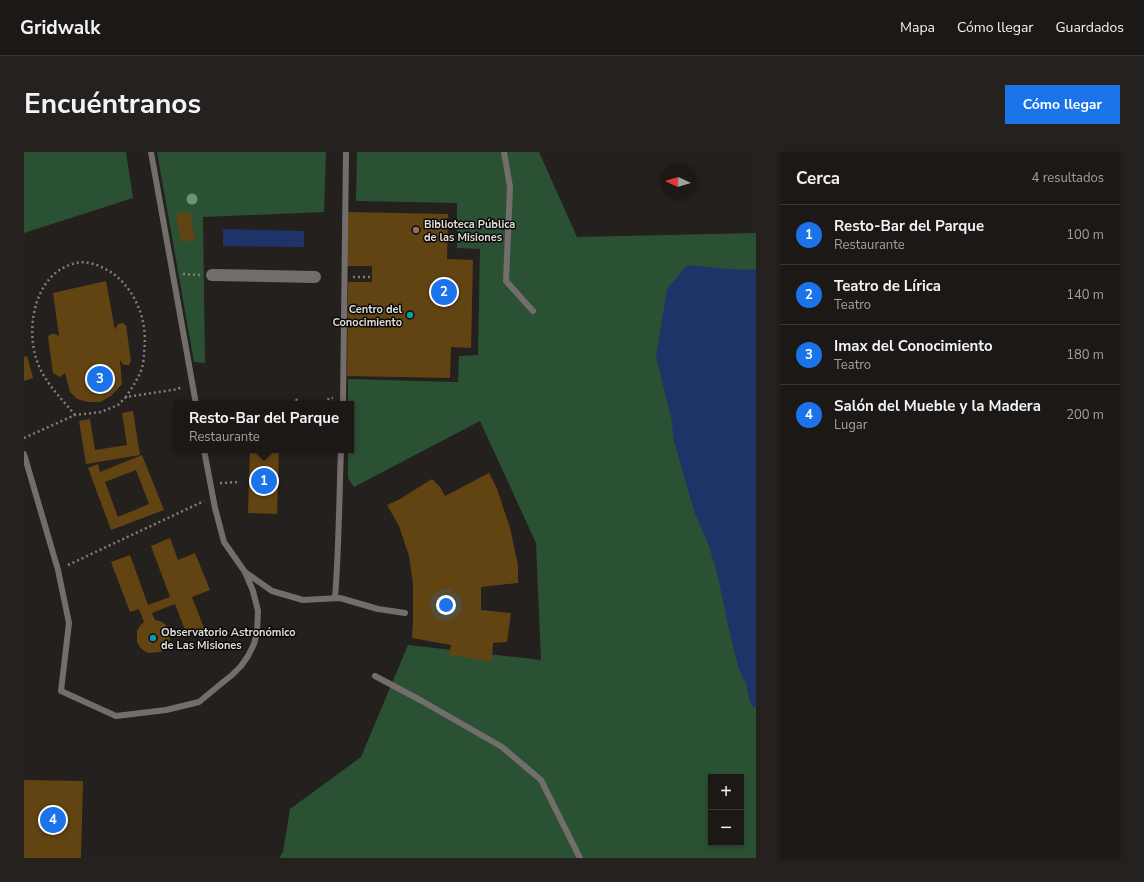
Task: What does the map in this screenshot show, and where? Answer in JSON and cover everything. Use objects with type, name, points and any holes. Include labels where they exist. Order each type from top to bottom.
[{"type":"street","points":[[212,275],[315,276]]},
{"type":"lane","points":[[151,152],[195,401]]},
{"type":"lane","points":[[343,401],[346,152]]},
{"type":"lane","points":[[504,152],[510,186],[506,281],[533,311]]},
{"type":"lane","points":[[24,454],[58,570],[69,623],[61,691],[116,716],[166,710],[199,702],[241,666],[254,644],[257,632],[258,611],[253,591],[245,572],[224,542],[215,508],[205,453]]},
{"type":"lane","points":[[336,598],[341,453]]},
{"type":"lane","points":[[245,572],[272,591],[303,600],[340,598],[378,609],[404,613]]},
{"type":"lane","points":[[375,676],[422,701],[502,748],[541,780],[580,858]]},
{"type":"path","points":[[24,438],[76,415],[101,412],[118,405],[126,398],[142,367],[146,343],[144,327],[139,308],[132,293],[122,281],[110,272],[93,263],[76,262],[60,269],[46,282],[38,298],[34,312],[32,329],[33,345],[37,362],[45,377],[76,415]]},
{"type":"path","points":[[126,398],[178,389],[191,376]]},
{"type":"path","points":[[211,483],[239,482]]},
{"type":"path","points":[[58,570],[214,497]]},
{"type":"green space","points":[[24,152],[126,152],[133,198],[24,233]]},
{"type":"green space","points":[[157,152],[326,152],[324,212],[203,217],[205,363],[194,362]]},
{"type":"green space","points":[[357,152],[539,152],[577,237],[756,233],[756,858],[279,858],[283,852],[290,809],[361,757],[408,645],[541,660],[536,543],[480,421],[354,487],[348,478],[348,453],[354,453],[354,401],[348,401],[348,379],[458,382],[459,356],[478,355],[480,249],[457,248],[457,203],[356,201]]},
{"type":"water","points":[[223,229],[304,231],[304,247],[223,246]]},
{"type":"water","points":[[687,265],[756,270],[756,708],[753,707],[749,699],[746,683],[739,669],[718,577],[709,546],[695,514],[674,441],[671,417],[656,356],[667,289]]},
{"type":"building","points":[[190,212],[195,240],[181,242],[176,214]]},
{"type":"building","name":"Centro del Conocimiento","points":[[348,212],[448,214],[447,259],[473,260],[471,348],[451,347],[450,378],[347,376],[348,282],[372,282],[372,266],[347,266]]},
{"type":"building","points":[[106,281],[115,330],[118,324],[122,323],[126,325],[131,361],[129,365],[124,365],[120,360],[122,384],[111,396],[100,402],[88,402],[77,399],[70,392],[65,373],[60,377],[53,373],[48,337],[51,334],[59,336],[53,293]]},
{"type":"building","points":[[27,356],[33,378],[24,381],[24,357]]},
{"type":"building","points":[[133,411],[140,455],[86,464],[79,421],[90,419],[95,450],[127,445],[122,413]]},
{"type":"building","points":[[250,453],[279,453],[277,514],[248,513]]},
{"type":"building","points":[[142,455],[164,510],[111,530],[88,468],[98,464],[100,472]],"holes":[[[136,470],[149,504],[118,517],[105,482]]]},
{"type":"building","points":[[489,473],[497,489],[510,528],[518,565],[518,583],[481,587],[481,610],[511,613],[507,642],[493,643],[492,661],[449,655],[451,645],[412,638],[413,584],[409,556],[399,526],[387,505],[400,499],[432,479],[440,487],[445,496]]},
{"type":"building","points":[[170,538],[178,560],[195,553],[210,590],[192,597],[204,628],[187,635],[175,604],[152,613],[155,620],[165,624],[170,634],[170,640],[168,645],[160,652],[149,653],[144,651],[137,642],[137,631],[144,622],[139,609],[130,612],[111,562],[130,555],[148,605],[170,597],[151,546]]},
{"type":"building","points":[[24,780],[83,781],[81,858],[24,858]]},
{"type":"place","name":"Biblioteca Pública de las Misiones","points":[[416,230]]},
{"type":"place","name":"Teatro de Lírica","points":[[444,292]]},
{"type":"place","name":"Centro del Conocimiento","points":[[410,315]]},
{"type":"place","name":"Imax del Conocimiento","points":[[100,379]]},
{"type":"place","name":"Resto-Bar del Parque","points":[[264,481]]},
{"type":"place","name":"Observatorio Astronómico de Las Misiones","points":[[153,638]]},
{"type":"place","name":"Salón del Mueble y la Madera","points":[[53,820]]}]
